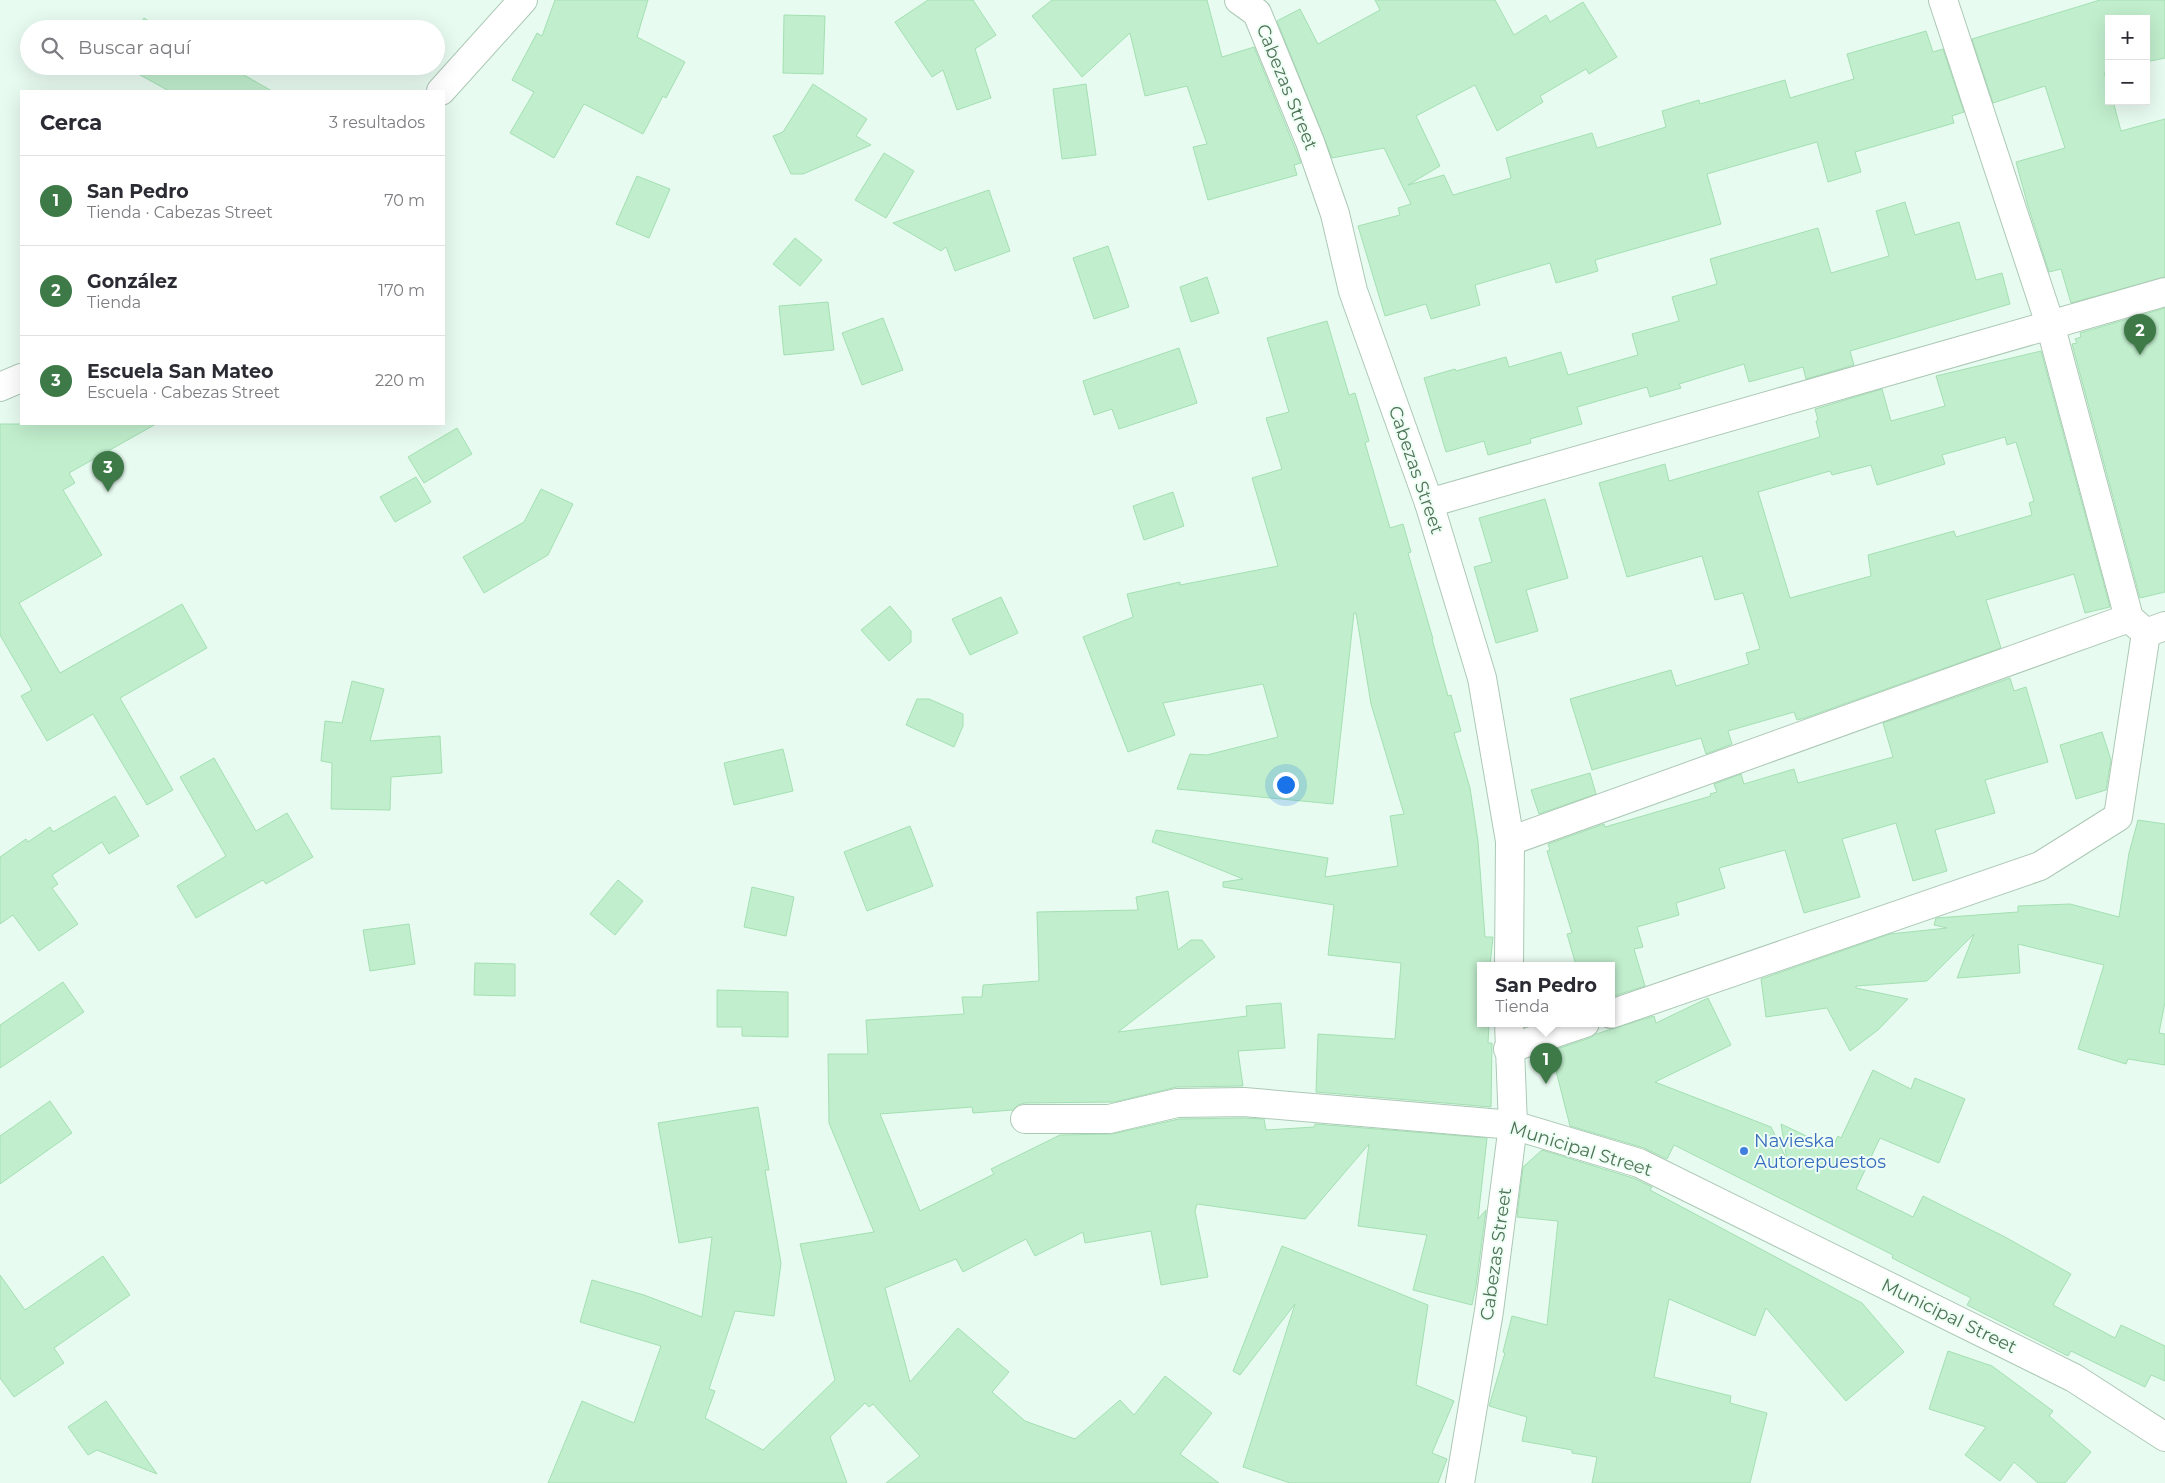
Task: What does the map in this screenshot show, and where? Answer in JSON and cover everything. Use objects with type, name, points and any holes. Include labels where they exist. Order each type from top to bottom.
[{"type":"street","points":[[442,90],[523,0]]},
{"type":"street","name":"Cabezas Street","points":[[1239,0],[1257,13],[1310,142],[1335,214],[1353,291],[1429,504],[1482,678],[1510,841],[1509,962]]},
{"type":"street","points":[[1615,1013],[2040,866],[2118,817],[2147,626],[1943,0]]},
{"type":"street","points":[[1429,504],[2165,292]]},
{"type":"street","points":[[0,387],[20,378]]},
{"type":"street","points":[[1510,841],[2147,626]]},
{"type":"street","points":[[1509,1036],[1562,1027]]},
{"type":"street","name":"Cabezas Street","points":[[1460,1483],[1489,1311],[1513,1125],[1509,1036]]},
{"type":"street","name":"Municipal Street","points":[[1025,1119],[1109,1119],[1177,1103],[1244,1102],[1513,1125],[1639,1163],[2074,1378],[2165,1437]]},
{"type":"building","points":[[555,0],[648,0],[637,37],[685,62],[666,98],[663,96],[643,134],[584,104],[554,158],[510,133],[534,92],[512,80],[537,33],[542,36]]},
{"type":"building","points":[[928,0],[973,0],[996,35],[975,49],[991,98],[957,110],[943,70],[932,77],[895,22]]},
{"type":"building","points":[[1052,0],[1207,0],[1222,57],[1254,47],[1301,163],[1294,165],[1297,175],[1208,200],[1193,147],[1207,144],[1187,86],[1145,96],[1130,33],[1082,77],[1032,16]]},
{"type":"building","points":[[1375,0],[1495,0],[1514,35],[1546,15],[1550,22],[1583,2],[1617,57],[1589,74],[1586,69],[1540,96],[1543,102],[1497,131],[1475,85],[1416,116],[1440,166],[1408,185],[1444,175],[1453,195],[1511,178],[1506,158],[1592,133],[1597,148],[1666,127],[1662,111],[1699,100],[1700,104],[1785,80],[1790,98],[1854,79],[1847,54],[1926,31],[1933,52],[1943,49],[1964,112],[1952,116],[1954,123],[1855,152],[1861,172],[1828,182],[1817,142],[1707,174],[1721,224],[1595,260],[1598,271],[1556,283],[1550,263],[1475,285],[1480,305],[1431,319],[1426,304],[1385,316],[1358,226],[1400,215],[1398,208],[1411,204],[1384,148],[1332,158],[1277,21],[1300,9],[1318,44],[1380,10]]},
{"type":"building","points":[[2100,0],[2165,0],[2165,58],[2150,61],[2150,15],[2105,15],[2104,73],[2105,105],[2114,105],[2121,131],[2165,119],[2165,277],[2071,303],[2061,269],[2049,272],[2016,162],[2065,148],[2045,86],[1993,103],[1972,39]]},
{"type":"building","points":[[784,15],[825,16],[823,74],[783,73]]},
{"type":"building","points":[[140,75],[244,75],[270,90],[167,90]]},
{"type":"building","points":[[813,84],[867,119],[856,136],[871,145],[803,174],[791,174],[773,136],[783,132]]},
{"type":"building","points":[[1086,84],[1096,155],[1062,159],[1053,89]]},
{"type":"building","points":[[884,153],[914,171],[886,218],[855,200]]},
{"type":"building","points":[[637,176],[670,189],[649,238],[616,224]]},
{"type":"building","points":[[989,190],[1010,251],[955,271],[946,247],[941,251],[893,223]]},
{"type":"building","points":[[1905,202],[1915,235],[1959,222],[1976,280],[2002,273],[2010,304],[1850,351],[1854,365],[1806,379],[1803,367],[1749,382],[1744,364],[1679,384],[1681,388],[1650,397],[1647,387],[1577,407],[1582,424],[1530,439],[1531,443],[1488,455],[1484,441],[1446,452],[1424,378],[1506,357],[1509,367],[1561,352],[1568,375],[1638,355],[1632,334],[1679,321],[1672,297],[1717,284],[1710,259],[1818,228],[1831,273],[1889,256],[1876,211]]},
{"type":"building","points":[[795,238],[822,260],[800,286],[773,264]]},
{"type":"building","points":[[1108,246],[1129,307],[1094,319],[1073,258]]},
{"type":"building","points":[[1207,277],[1219,313],[1191,322],[1180,287]]},
{"type":"building","points":[[828,302],[834,350],[784,355],[779,306]]},
{"type":"building","points":[[2165,308],[2165,592],[2140,598],[2072,344],[2077,343],[2075,339],[2081,337],[2080,333]]},
{"type":"building","points":[[883,318],[903,370],[862,385],[842,333]]},
{"type":"building","points":[[1327,321],[1349,395],[1355,393],[1369,441],[1365,443],[1390,528],[1403,524],[1411,552],[1408,553],[1432,639],[1448,696],[1451,695],[1461,731],[1454,733],[1470,788],[1478,841],[1485,937],[1493,937],[1490,962],[1477,962],[1477,1027],[1489,1027],[1488,1043],[1492,1043],[1491,1107],[1316,1092],[1318,1034],[1395,1039],[1401,963],[1328,955],[1334,905],[1223,887],[1223,882],[1243,879],[1152,842],[1156,830],[1328,858],[1325,877],[1398,866],[1390,816],[1404,814],[1371,704],[1356,613],[1354,613],[1333,804],[1177,789],[1190,754],[1207,755],[1278,737],[1263,684],[1163,703],[1175,735],[1128,752],[1083,637],[1133,617],[1127,594],[1180,582],[1180,585],[1278,566],[1252,478],[1282,469],[1266,418],[1289,412],[1267,338]]},
{"type":"building","points":[[1179,348],[1197,403],[1119,429],[1112,409],[1094,415],[1083,381]]},
{"type":"building","points":[[2041,351],[2110,607],[2085,613],[2074,574],[1986,600],[2001,648],[1805,718],[1797,720],[1794,712],[1728,731],[1732,744],[1706,754],[1701,738],[1592,770],[1570,699],[1671,670],[1676,686],[1749,664],[1746,653],[1760,649],[1743,593],[1715,600],[1702,556],[1627,577],[1599,483],[1665,464],[1669,481],[1820,437],[1815,409],[1882,389],[1891,421],[1945,406],[1936,376]],"holes":[[[2005,437],[2007,445],[2016,442],[2034,501],[2029,503],[2032,515],[1956,537],[1954,531],[1868,555],[1871,576],[1790,598],[1758,492],[1830,471],[1832,475],[1871,465],[1877,485],[1945,464],[1942,455]]]},
{"type":"building","points":[[0,424],[154,425],[69,473],[75,483],[63,490],[102,555],[19,603],[60,673],[182,604],[207,648],[120,698],[173,790],[147,805],[93,714],[47,741],[21,696],[32,690],[0,635]]},
{"type":"building","points":[[457,428],[472,454],[424,483],[408,457]]},
{"type":"building","points":[[416,477],[431,502],[395,522],[380,497]]},
{"type":"building","points":[[541,489],[573,504],[548,555],[484,593],[463,557],[524,522]]},
{"type":"building","points":[[1173,492],[1184,526],[1144,540],[1133,506]]},
{"type":"building","points":[[1545,499],[1568,578],[1526,590],[1538,631],[1496,643],[1474,567],[1492,562],[1479,518]]},
{"type":"building","points":[[1001,597],[1018,633],[970,655],[952,619]]},
{"type":"building","points":[[890,606],[911,631],[911,642],[889,661],[861,630]]},
{"type":"building","points":[[2010,678],[2014,691],[2026,687],[2048,762],[1985,780],[1995,813],[1935,830],[1947,871],[1913,881],[1896,823],[1842,839],[1860,897],[1804,913],[1785,850],[1719,868],[1725,888],[1676,903],[1679,915],[1637,927],[1643,947],[1634,949],[1645,986],[1615,996],[1615,962],[1575,962],[1567,934],[1572,933],[1547,851],[1550,850],[1548,844],[1604,824],[1605,827],[1711,796],[1710,794],[1717,792],[1714,784],[1741,774],[1744,784],[1794,769],[1798,783],[1893,757],[1883,723]]},
{"type":"building","points":[[352,681],[384,689],[370,741],[440,736],[442,773],[391,777],[390,810],[331,809],[332,763],[321,761],[325,721],[342,723]]},
{"type":"building","points":[[917,699],[929,699],[963,714],[963,726],[954,747],[906,725]]},
{"type":"building","points":[[2102,732],[2111,760],[2106,790],[2076,799],[2060,745]]},
{"type":"building","points":[[783,749],[793,791],[734,805],[724,763]]},
{"type":"building","points":[[214,758],[256,831],[287,813],[313,857],[266,884],[263,880],[196,918],[177,886],[226,856],[180,777]]},
{"type":"building","points":[[1590,773],[1596,794],[1539,814],[1531,790]]},
{"type":"building","points":[[115,796],[139,836],[109,854],[102,842],[52,875],[58,884],[52,888],[78,924],[39,951],[13,915],[0,924],[0,857],[26,839],[28,842],[50,827],[53,832]]},
{"type":"building","points":[[2138,820],[2165,824],[2165,1002],[2159,1033],[2165,1034],[2165,1065],[2128,1059],[2126,1064],[2078,1049],[2104,965],[2018,944],[2020,973],[1957,978],[1974,934],[1927,981],[1856,986],[1856,988],[1908,999],[1878,1030],[1850,1051],[1827,1008],[1766,1017],[1761,979],[1890,934],[1947,928],[1934,925],[1936,918],[2018,912],[2018,906],[2070,904],[2119,917],[2129,853]]},
{"type":"building","points":[[910,826],[933,886],[867,911],[844,852]]},
{"type":"building","points":[[618,880],[643,901],[615,935],[590,914]]},
{"type":"building","points":[[752,887],[794,897],[786,936],[744,927]]},
{"type":"building","points":[[1168,891],[1178,950],[1191,940],[1202,940],[1215,957],[1118,1032],[1247,1016],[1246,1006],[1281,1003],[1285,1048],[1238,1051],[1243,1086],[1177,1087],[1115,1102],[1025,1103],[1018,1105],[1013,1110],[973,1113],[972,1107],[880,1114],[920,1211],[994,1174],[991,1169],[1060,1135],[1112,1134],[1179,1119],[1264,1119],[1266,1130],[1314,1127],[1315,1124],[1487,1138],[1478,1219],[1486,1210],[1472,1305],[1413,1290],[1427,1235],[1358,1226],[1369,1144],[1305,1219],[1197,1204],[1195,1211],[1208,1277],[1161,1285],[1151,1231],[1085,1243],[1083,1232],[1035,1256],[1026,1239],[963,1272],[956,1259],[885,1288],[910,1382],[958,1328],[1009,1372],[992,1392],[1025,1421],[1075,1439],[1120,1400],[1134,1415],[1165,1376],[1212,1413],[1180,1454],[1219,1483],[886,1483],[920,1456],[873,1404],[869,1407],[865,1403],[830,1437],[847,1483],[548,1483],[582,1401],[634,1423],[661,1346],[580,1322],[592,1280],[644,1295],[702,1317],[712,1237],[679,1243],[658,1123],[758,1107],[769,1170],[765,1170],[781,1263],[774,1316],[735,1311],[709,1389],[715,1391],[705,1418],[763,1450],[835,1380],[800,1244],[874,1232],[829,1123],[828,1054],[868,1054],[866,1020],[964,1014],[962,997],[982,997],[983,985],[1039,981],[1037,912],[1138,910],[1136,897]]},
{"type":"building","points":[[409,924],[415,964],[370,971],[363,930]]},
{"type":"building","points":[[475,963],[515,964],[515,996],[474,995]]},
{"type":"building","points":[[63,982],[84,1012],[0,1068],[0,1025]]},
{"type":"building","points":[[717,990],[788,992],[788,1037],[742,1036],[742,1027],[717,1027]]},
{"type":"building","points":[[1708,998],[1731,1045],[1655,1082],[1771,1127],[1787,1160],[1781,1124],[1832,1148],[1838,1136],[1841,1138],[1873,1070],[1911,1089],[1915,1078],[1965,1099],[1939,1163],[1880,1138],[1856,1189],[1913,1217],[1923,1196],[2005,1237],[2071,1274],[2053,1305],[2115,1338],[2121,1325],[2165,1346],[2165,1381],[2151,1375],[2145,1387],[2071,1351],[2068,1356],[1967,1305],[1971,1298],[1892,1258],[1893,1255],[1674,1145],[1667,1159],[1644,1148],[1570,1126],[1551,1051],[1590,1038],[1596,1034],[1654,1016],[1656,1023]]},
{"type":"building","points":[[50,1101],[72,1133],[0,1184],[0,1136]]},
{"type":"building","points":[[1542,1150],[1633,1178],[1652,1187],[1650,1190],[1862,1303],[1904,1352],[1846,1401],[1766,1308],[1755,1336],[1669,1299],[1654,1377],[1731,1396],[1730,1403],[1767,1413],[1750,1483],[1592,1483],[1597,1457],[1572,1453],[1572,1450],[1522,1441],[1527,1417],[1489,1406],[1505,1353],[1503,1352],[1512,1316],[1547,1325],[1558,1221],[1517,1217],[1523,1167]]},
{"type":"building","points":[[1282,1246],[1428,1305],[1416,1385],[1454,1401],[1432,1453],[1447,1459],[1438,1483],[1290,1483],[1243,1467],[1295,1304],[1240,1375],[1233,1371]]},
{"type":"building","points":[[103,1256],[130,1295],[54,1348],[64,1363],[14,1397],[0,1378],[0,1275],[25,1310]]},
{"type":"building","points":[[1948,1351],[1992,1366],[2053,1411],[2049,1416],[2091,1452],[2065,1483],[2038,1483],[2014,1462],[2000,1481],[1965,1455],[1986,1427],[1929,1409]]},
{"type":"building","points":[[106,1401],[157,1474],[97,1450],[88,1455],[68,1427]]},
{"type":"place","name":"González","points":[[2140,355]]},
{"type":"place","name":"Escuela San Mateo","points":[[108,492]]},
{"type":"place","name":"San Pedro","points":[[1546,1084]]},
{"type":"place","name":"Navieska Autorepuestos","points":[[1744,1151]]}]
